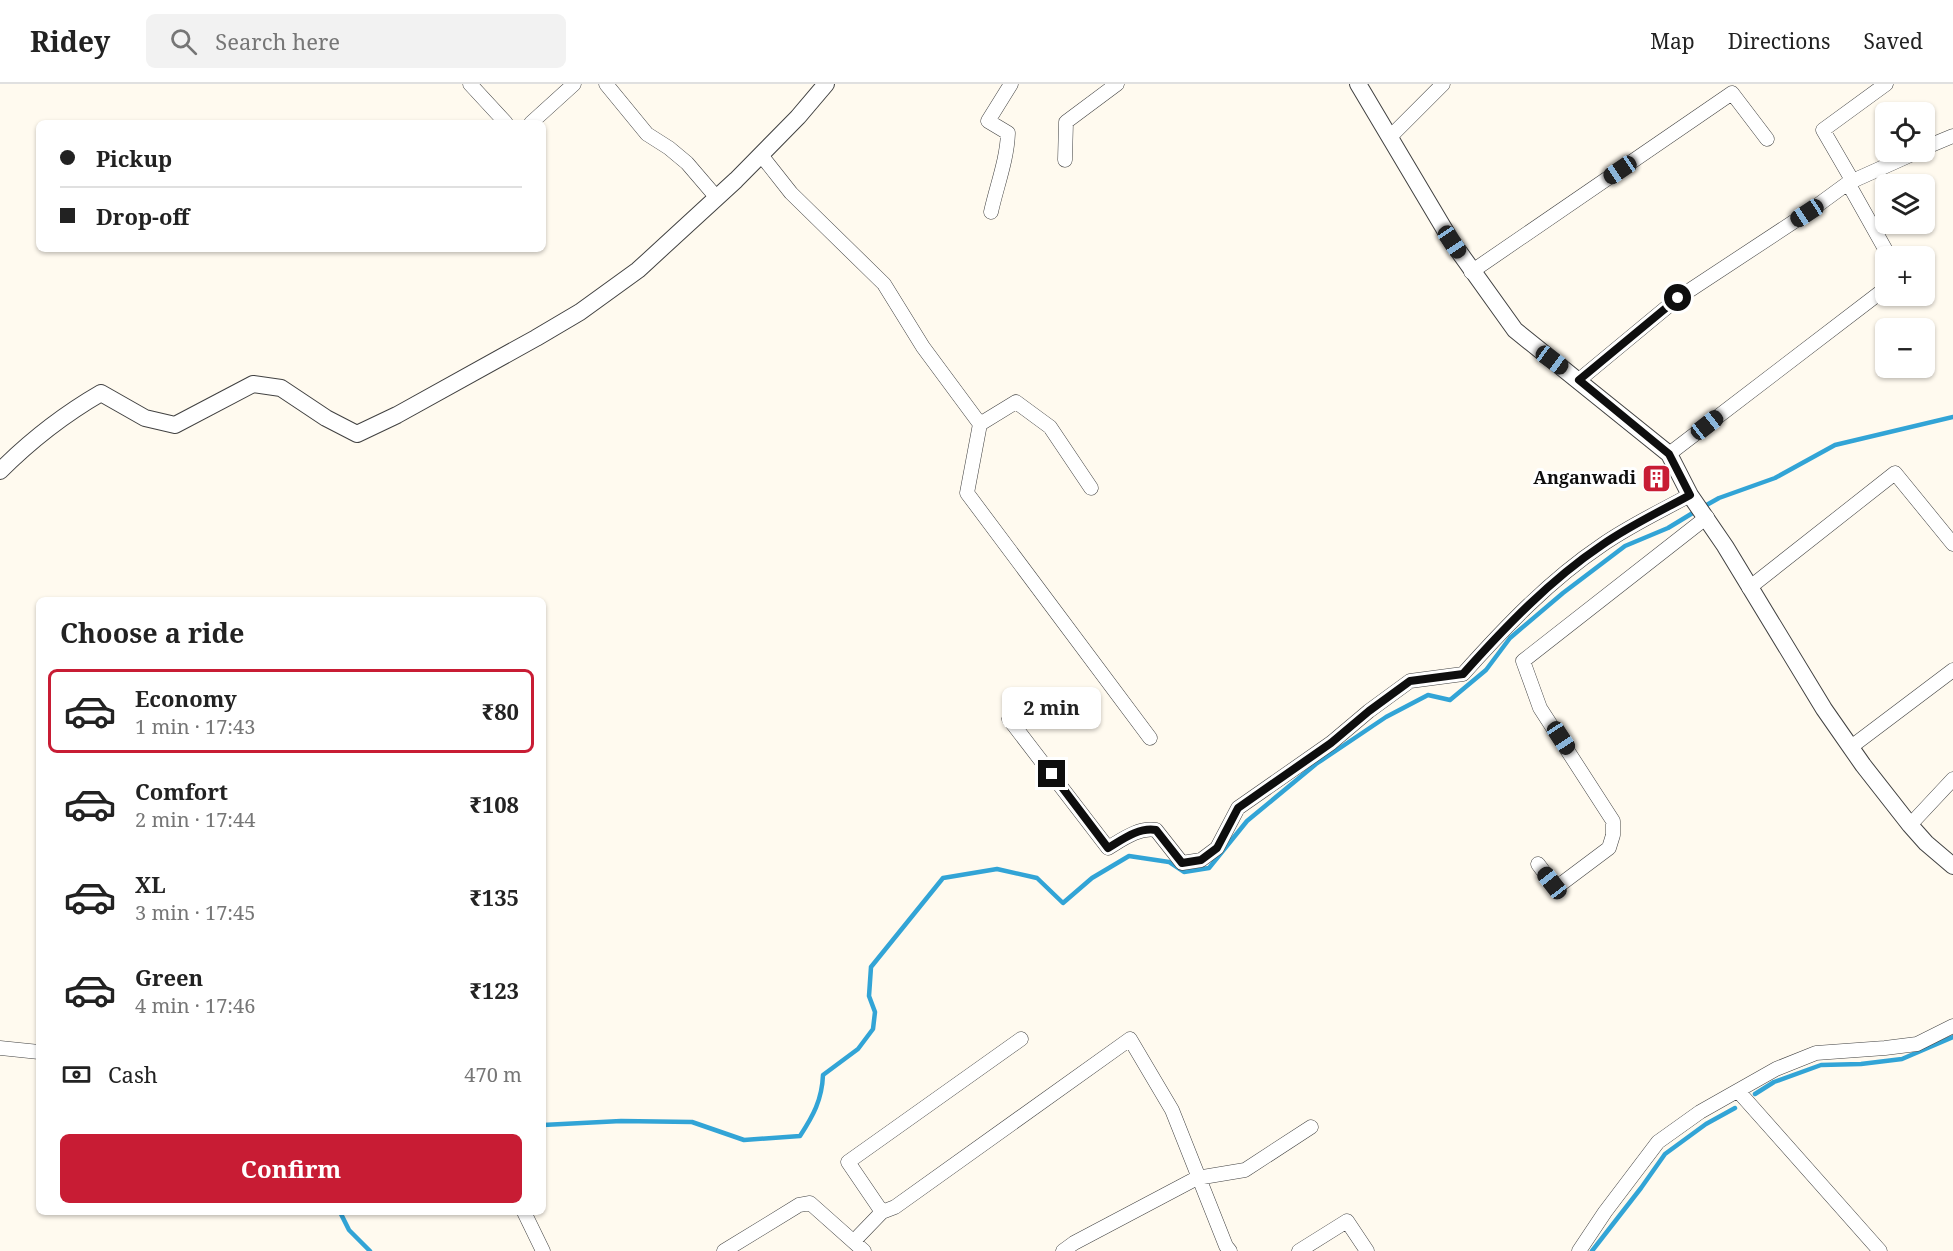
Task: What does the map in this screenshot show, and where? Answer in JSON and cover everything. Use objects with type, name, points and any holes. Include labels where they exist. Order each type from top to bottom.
[{"type":"street","points":[[470,84],[503,120]]},
{"type":"street","points":[[534,120],[574,84]]},
{"type":"street","points":[[606,84],[647,134],[687,163],[717,198]]},
{"type":"street","points":[[0,471],[28,443],[66,414],[101,393],[145,418],[175,425],[253,384],[282,388],[326,418],[357,434],[397,415],[580,312],[638,270],[761,155],[826,84]]},
{"type":"street","points":[[991,212],[1007,152],[1008,133],[988,121],[1011,84]]},
{"type":"street","points":[[1065,160],[1066,122],[1117,84]]},
{"type":"street","points":[[1358,84],[1452,242],[1515,330],[1669,454],[1824,709],[1911,825],[1926,843],[1953,866]]},
{"type":"street","points":[[1390,137],[1443,84]]},
{"type":"street","points":[[1883,246],[1823,130],[1886,84]]},
{"type":"street","points":[[1472,272],[1732,93],[1767,139]]},
{"type":"street","points":[[1935,143],[1953,136]]},
{"type":"street","points":[[761,155],[791,194],[884,284],[923,346],[980,424],[967,493],[1150,738]]},
{"type":"street","points":[[1579,380],[1678,298],[1850,182],[1895,162]]},
{"type":"street","points":[[1669,454],[1875,296]]},
{"type":"street","points":[[980,424],[1016,402],[1050,428],[1090,488]]},
{"type":"street","points":[[1749,588],[1894,473],[1953,544]]},
{"type":"street","points":[[1009,718],[1108,848],[1148,828],[1156,830],[1182,863],[1201,860],[1217,848],[1238,808],[1331,743],[1410,681],[1463,674],[1505,627],[1602,545],[1698,505]]},
{"type":"street","points":[[1538,864],[1552,883],[1561,884],[1609,848],[1613,835],[1613,821],[1540,708],[1523,661],[1698,505]]},
{"type":"street","points":[[1851,747],[1953,670]]},
{"type":"street","points":[[1911,825],[1953,779]]},
{"type":"street","points":[[1579,1251],[1605,1212],[1658,1142],[1700,1112],[1776,1069],[1816,1053],[1917,1044],[1953,1026]]},
{"type":"street","points":[[882,1212],[848,1162],[1021,1039]]},
{"type":"street","points":[[724,1251],[799,1205],[810,1203],[859,1246],[882,1212],[895,1208],[1130,1039],[1172,1110],[1224,1249]]},
{"type":"street","points":[[0,1048],[36,1052]]},
{"type":"street","points":[[1738,1091],[1880,1251]]},
{"type":"street","points":[[1063,1251],[1197,1178],[1245,1170],[1311,1127]]},
{"type":"street","points":[[525,1215],[543,1251]]},
{"type":"street","points":[[1299,1251],[1347,1221],[1367,1251]]},
{"type":"waterway","points":[[1703,507],[1719,498],[1775,478],[1835,445],[1953,417]]},
{"type":"waterway","points":[[546,1125],[621,1121],[692,1122],[744,1140],[800,1136],[816,1107],[823,1075],[858,1049],[873,1029],[875,1012],[869,996],[871,967],[943,878],[997,869],[1037,878],[1063,903],[1092,878],[1129,856],[1169,862],[1184,872],[1209,868],[1247,821],[1316,764],[1386,717],[1428,695],[1450,700],[1486,670],[1510,638],[1563,593],[1625,546],[1668,528],[1696,511]]},
{"type":"waterway","points":[[1755,1094],[1774,1082],[1821,1065],[1861,1064],[1902,1059],[1953,1037]]},
{"type":"waterway","points":[[1592,1251],[1665,1154],[1706,1124],[1735,1108]]},
{"type":"waterway","points":[[342,1215],[349,1230],[370,1251]]},
{"type":"place","name":"Anganwadi","points":[[1657,478]]},
{"type":"route","points":[[1052,774],[1108,848],[1148,828],[1156,830],[1182,863],[1201,860],[1217,848],[1238,808],[1331,743],[1410,681],[1463,674],[1505,627],[1602,545],[1690,495],[1669,454],[1579,380],[1678,298]]}]
